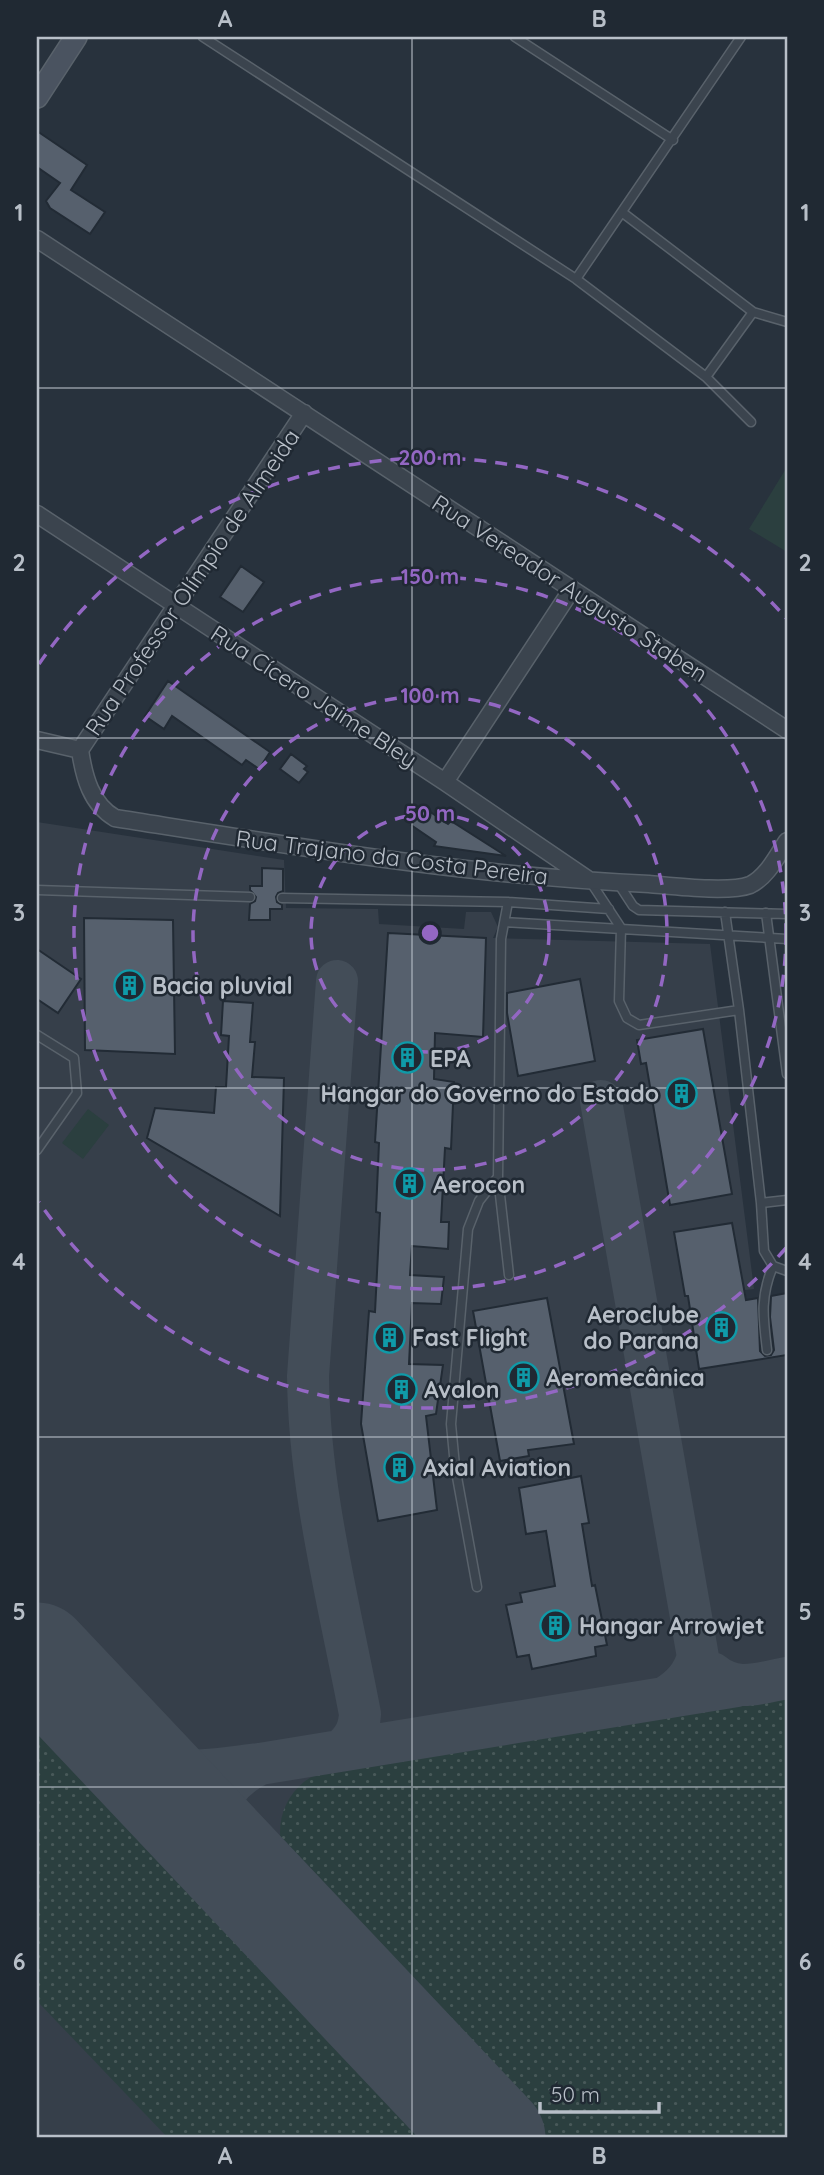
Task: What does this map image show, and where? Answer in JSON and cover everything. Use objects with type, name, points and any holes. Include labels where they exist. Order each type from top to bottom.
[{"type":"main road","points":[[37,97],[76,37]]},
{"type":"street","name":"Rua Vereador Augusto Staben","points":[[37,239],[787,730]]},
{"type":"street","name":"Rua Professor Olímpio de Almeida","points":[[80,750],[304,413]]},
{"type":"street","name":"Rua Cícero Jaime Bley","points":[[37,514],[445,782],[590,881]]},
{"type":"street","points":[[445,782],[572,589]]},
{"type":"street","points":[[37,740],[80,750]]},
{"type":"street","name":"Rua Trajano da Costa Pereira","points":[[80,750],[83,770],[90,788],[106,813],[115,818],[409,864],[590,881],[727,888],[750,884],[767,871],[787,841]]},
{"type":"lane","points":[[203,37],[576,279],[706,377],[751,422]]},
{"type":"lane","points":[[518,37],[673,140]]},
{"type":"lane","points":[[576,279],[741,37]]},
{"type":"lane","points":[[623,213],[753,312],[787,322]]},
{"type":"lane","points":[[706,377],[753,312]]},
{"type":"lane","points":[[590,881],[621,928],[618,1001],[627,1018],[639,1025],[739,1010]]},
{"type":"lane","points":[[618,883],[633,906],[639,910],[787,914]]},
{"type":"lane","points":[[37,890],[250,897]]},
{"type":"lane","points":[[282,898],[508,902],[608,909]]},
{"type":"lane","points":[[508,902],[501,939],[498,1177],[509,1275]]},
{"type":"lane","points":[[725,912],[739,1010],[764,1251],[773,1266],[787,1271]]},
{"type":"lane","points":[[766,913],[787,1074]]},
{"type":"lane","points":[[505,922],[787,939]]},
{"type":"lane","points":[[37,1035],[74,1058],[77,1093],[37,1150]]},
{"type":"lane","points":[[477,1587],[455,1466],[451,1424],[468,1229],[479,1201],[498,1177]]},
{"type":"lane","points":[[761,1203],[787,1200]]},
{"type":"lane","points":[[767,1350],[762,1310],[765,1285],[773,1266]]},
{"type":"shaded area","points":[[37,822],[284,860],[286,908],[378,909],[379,924],[464,929],[466,912],[491,912],[498,927],[493,938],[710,944],[754,1289],[745,1290],[756,1354],[777,1350],[769,1296],[787,1293],[787,2138],[37,2138]]},
{"type":"green space","points":[[787,467],[787,552],[749,529]]},
{"type":"green space","points":[[88,1109],[109,1125],[83,1159],[62,1143]]},
{"type":"green space","points":[[787,1697],[787,2138],[549,2138],[292,1872],[282,1848],[280,1824],[288,1801],[305,1781],[325,1772]]},
{"type":"green space","points":[[37,1705],[441,2138],[168,2138],[37,2001]]},
{"type":"building","points":[[37,131],[87,165],[71,190],[105,212],[90,234],[50,208],[46,201],[60,183],[37,167]]},
{"type":"building","points":[[241,566],[264,582],[243,612],[220,597]]},
{"type":"building","points":[[168,681],[270,752],[259,769],[246,760],[242,765],[172,716],[164,729],[145,716]]},
{"type":"building","points":[[291,754],[307,766],[304,769],[308,772],[299,783],[280,769]]},
{"type":"building","points":[[423,807],[448,824],[451,821],[506,856],[434,846],[436,842],[411,825]]},
{"type":"building","points":[[262,868],[283,869],[283,891],[276,897],[282,909],[270,909],[270,920],[249,920],[250,904],[256,897],[250,886],[262,886]]},
{"type":"building","name":"Bacia pluvial","points":[[84,918],[173,920],[175,1054],[85,1050]]},
{"type":"building","points":[[388,933],[486,938],[483,1037],[435,1033],[434,1079],[454,1082],[451,1149],[445,1148],[441,1222],[449,1222],[448,1249],[412,1246],[410,1275],[444,1277],[441,1304],[412,1303],[409,1364],[443,1365],[436,1414],[426,1416],[437,1510],[378,1521],[361,1424],[369,1311],[375,1312],[380,1213],[376,1212],[379,1143],[375,1142]]},
{"type":"building","points":[[37,949],[81,979],[58,1013],[37,999]]},
{"type":"building","points":[[580,979],[595,1061],[518,1076],[507,1013],[507,993]]},
{"type":"building","points":[[223,1001],[253,1003],[250,1042],[255,1042],[252,1077],[284,1078],[280,1216],[147,1138],[155,1108],[214,1113],[216,1087],[226,1087],[229,1036],[221,1035]]},
{"type":"building","points":[[703,1029],[732,1194],[670,1205],[646,1063],[641,1064],[637,1040]]},
{"type":"building","points":[[732,1223],[746,1300],[758,1298],[760,1351],[765,1356],[771,1355],[774,1350],[770,1317],[771,1296],[787,1293],[787,1355],[699,1369],[688,1296],[685,1296],[674,1232]]},
{"type":"building","name":"Aeromecânica","points":[[547,1298],[574,1444],[528,1450],[529,1456],[500,1461],[473,1311]]},
{"type":"building","points":[[581,1476],[589,1523],[582,1524],[592,1586],[595,1585],[607,1645],[595,1647],[596,1656],[532,1669],[529,1655],[517,1657],[506,1605],[522,1602],[520,1593],[555,1586],[546,1531],[526,1534],[519,1488]]},
{"type":"taxiway","points":[[337,981],[308,1376],[319,1503],[360,1714],[355,1734],[342,1750]]},
{"type":"taxiway","points":[[601,1101],[698,1657],[686,1680],[666,1697]]},
{"type":"taxiway","points":[[712,1673],[739,1685],[787,1678]]},
{"type":"taxiway","points":[[112,1736],[165,1767],[212,1770],[737,1686]]},
{"type":"taxiway","points":[[233,1864],[218,1834],[217,1811],[220,1801],[233,1783],[260,1764]]},
{"type":"runway","points":[[37,1656],[492,2138]]},
{"type":"place","name":"Bacia pluvial","points":[[129,985]]},
{"type":"place","name":"EPA","points":[[407,1058]]},
{"type":"place","name":"Hangar do Governo do Estado","points":[[682,1093]]},
{"type":"place","name":"Aerocon","points":[[410,1184]]},
{"type":"place","name":"Aeroclube do Parana","points":[[722,1327]]},
{"type":"place","name":"Fast Flight","points":[[389,1337]]},
{"type":"place","name":"Aeromecânica","points":[[523,1377]]},
{"type":"place","name":"Avalon","points":[[401,1389]]},
{"type":"place","name":"Axial Aviation","points":[[400,1467]]},
{"type":"place","name":"Hangar Arrowjet","points":[[556,1625]]}]
